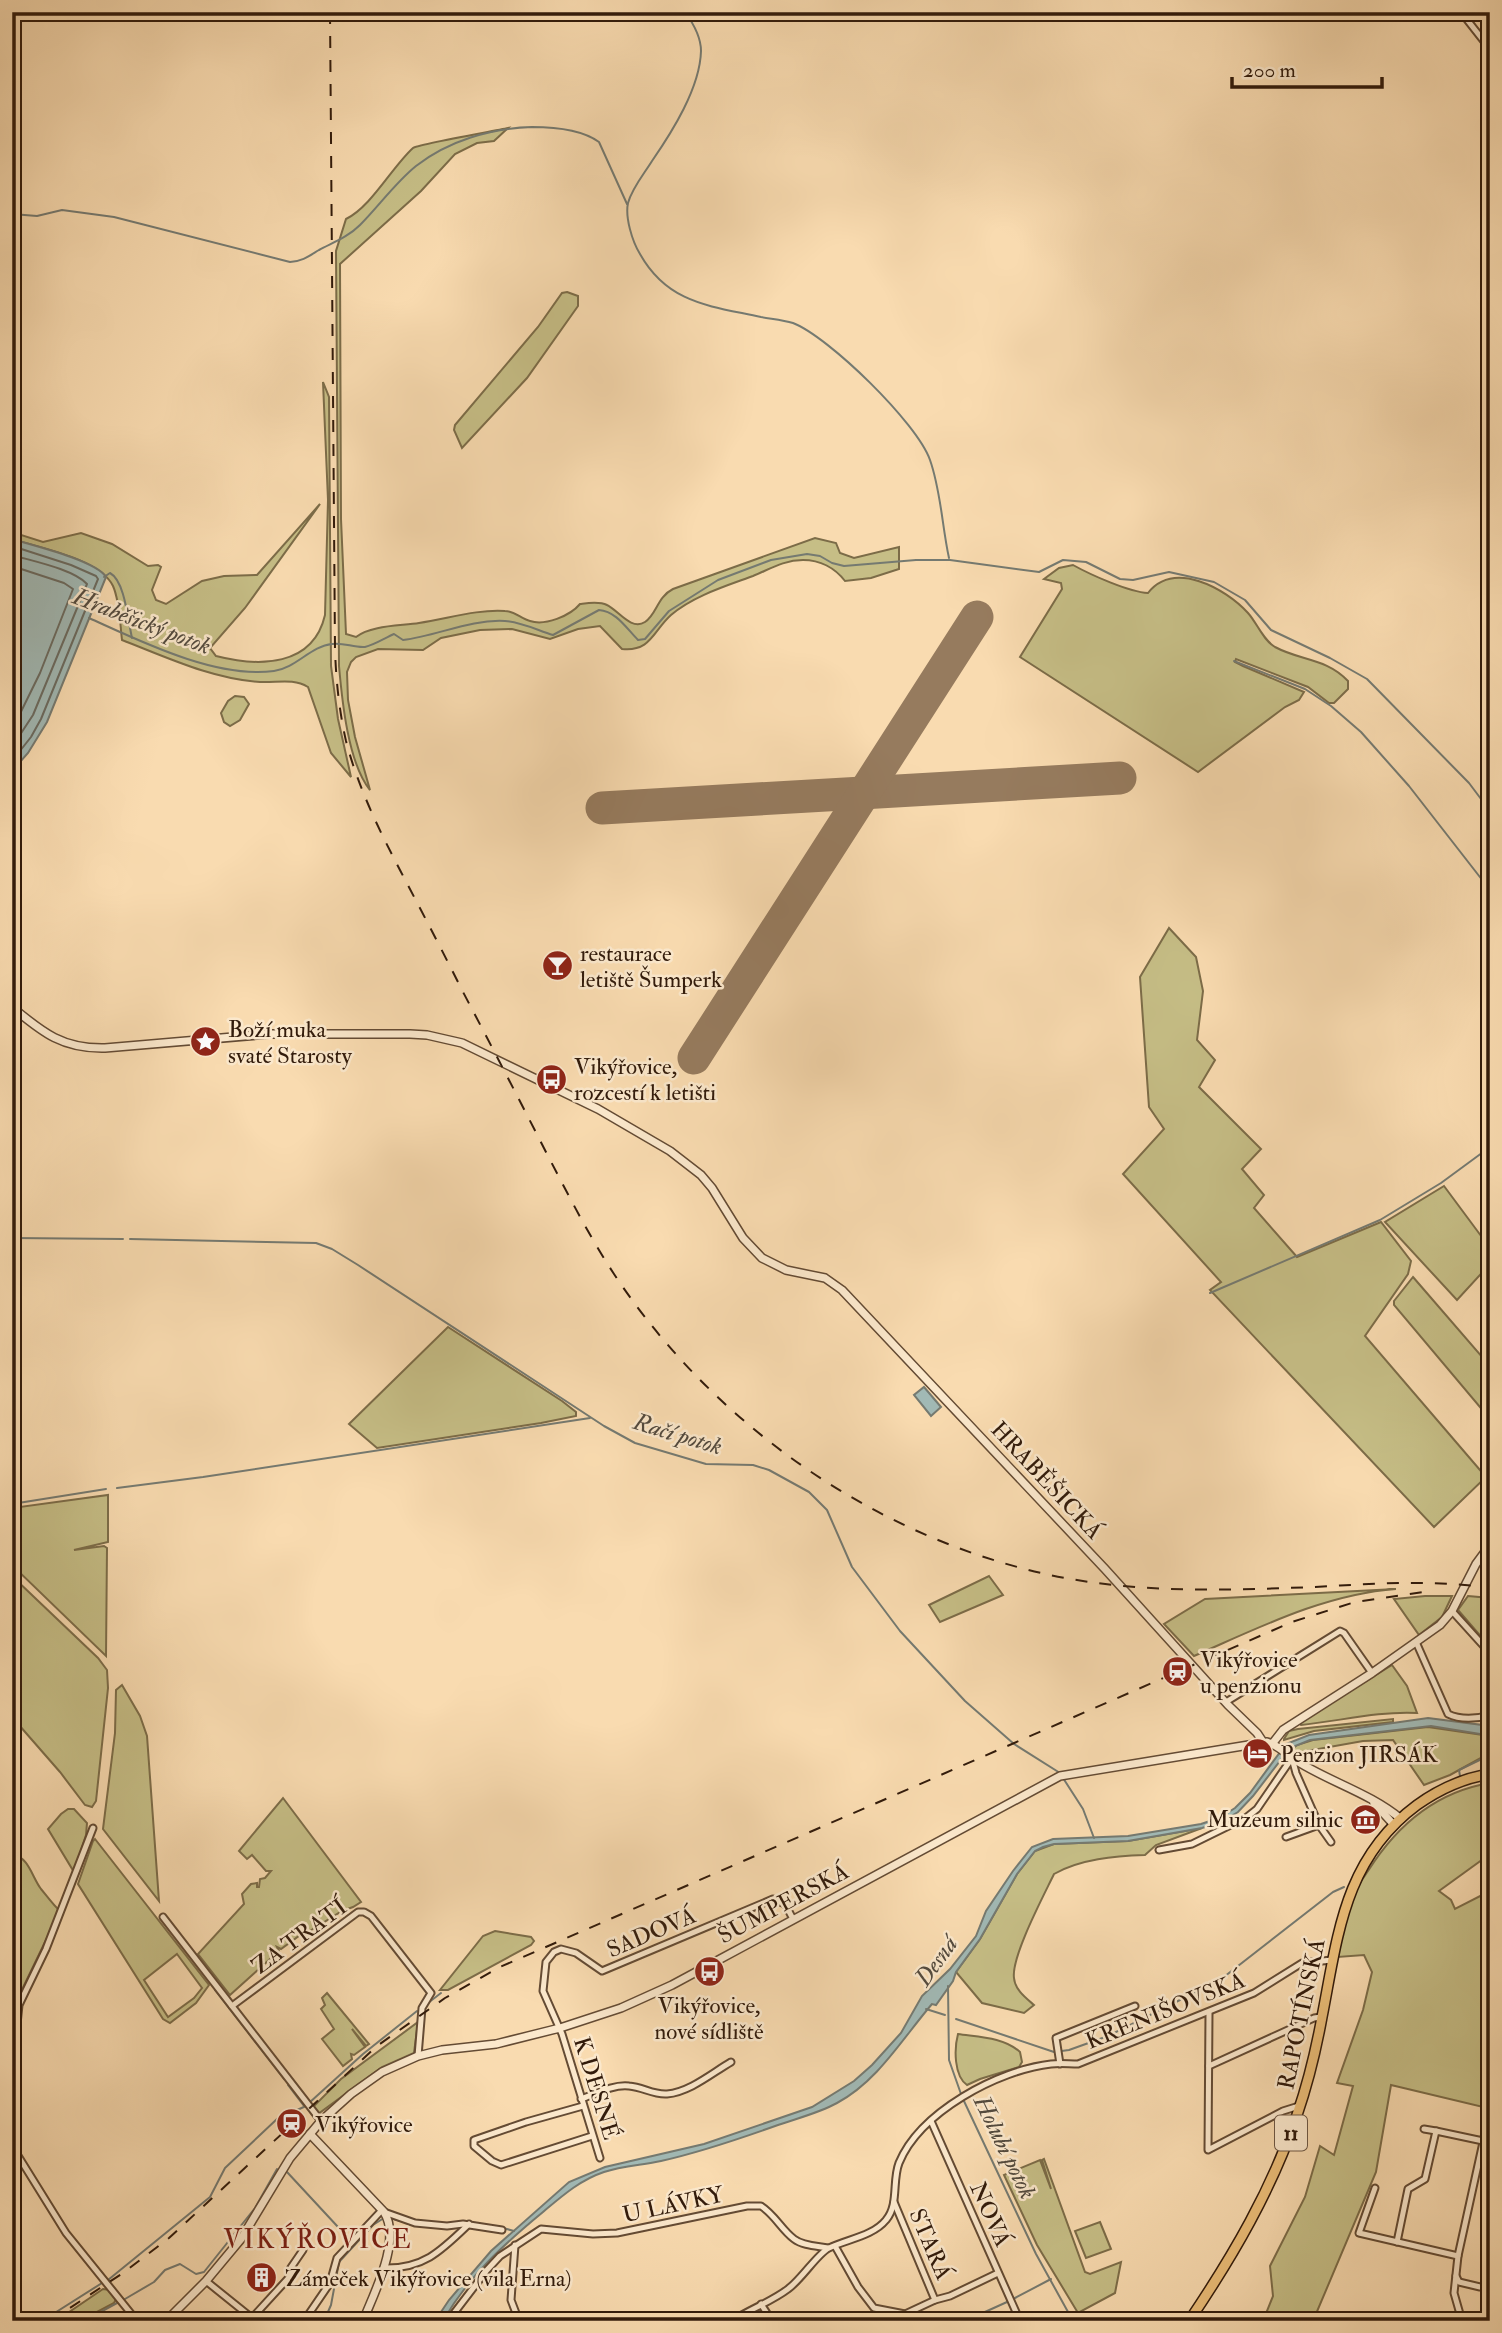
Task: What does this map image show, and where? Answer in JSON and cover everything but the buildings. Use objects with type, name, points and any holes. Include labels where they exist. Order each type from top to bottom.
[{"type":"main road","name":"RAPOTÍNSKÁ","points":[[1189,2321],[1234,2251],[1283,2155],[1300,2105],[1322,2017],[1342,1916],[1355,1881],[1370,1854],[1397,1822],[1429,1798],[1462,1782],[1490,1773]]},
{"type":"street","points":[[1461,12],[1490,50]]},
{"type":"street","name":"HRABĚŠICKÁ","points":[[12,1007],[46,1034],[69,1045],[82,1047],[105,1048],[269,1034],[427,1035],[462,1043],[625,1123],[695,1169],[712,1188],[752,1249],[762,1258],[786,1270],[825,1278],[842,1290],[1105,1569],[1263,1742]]},
{"type":"street","points":[[1397,1822],[1390,1809],[1276,1746],[1283,1730],[1440,1625],[1452,1611],[1473,1570],[1490,1545]]},
{"type":"street","points":[[1452,1611],[1490,1653]]},
{"type":"street","points":[[1226,1702],[1340,1632],[1344,1633],[1374,1671]]},
{"type":"street","points":[[1416,1642],[1448,1714],[1474,1718],[1490,1715]]},
{"type":"street","name":"ŠUMPERSKÁ","points":[[166,2321],[206,2281],[241,2239],[290,2158],[321,2121],[351,2094],[382,2072],[418,2056],[442,2050],[522,2039],[644,1998],[1062,1775],[1263,1742],[1276,1746]]},
{"type":"street","points":[[1290,1756],[1319,1825],[1331,1842]]},
{"type":"street","points":[[1159,1850],[1192,1844],[1247,1817],[1257,1809],[1290,1756]]},
{"type":"street","points":[[1286,1837],[1319,1825]]},
{"type":"street","points":[[12,2072],[19,2005],[46,1949],[93,1828]]},
{"type":"street","name":"SADOVÁ","points":[[560,2028],[543,1991],[546,1962],[554,1952],[568,1950],[602,1971],[773,1899],[785,1904],[793,1919]]},
{"type":"street","name":"ZA TRATÍ","points":[[232,2006],[358,1912],[364,1912],[371,1916],[431,1993],[422,2008],[418,2056]]},
{"type":"street","points":[[163,1917],[321,2121]]},
{"type":"street","name":"KRENIŠOVSKÁ","points":[[894,2202],[896,2173],[905,2150],[931,2121],[967,2093],[1011,2075],[1050,2064],[1077,2064],[1255,1993],[1301,1963],[1332,1960]]},
{"type":"street","points":[[1060,2064],[1056,2038],[1135,2006]]},
{"type":"street","points":[[1209,2013],[1208,2150],[1300,2105]]},
{"type":"street","points":[[1209,2066],[1314,2018],[1322,2017]]},
{"type":"street","name":"K DESNÉ","points":[[560,2028],[600,2158]]},
{"type":"street","points":[[592,2136],[501,2165],[474,2146],[474,2140],[622,2086],[631,2085],[654,2094],[670,2094],[688,2087],[731,2062]]},
{"type":"street","points":[[1462,2321],[1454,2293],[1458,2256],[1489,2115]]},
{"type":"street","name":"NOVÁ","points":[[931,2121],[1020,2321]]},
{"type":"street","points":[[1424,2129],[1483,2141]]},
{"type":"street","points":[[1397,2242],[1408,2189],[1425,2179],[1436,2132]]},
{"type":"street","points":[[310,2134],[385,2215],[390,2239],[384,2268],[363,2321]]},
{"type":"street","points":[[12,2146],[66,2233],[137,2321]]},
{"type":"street","points":[[1375,2188],[1359,2233],[1458,2256]]},
{"type":"street","points":[[732,2321],[787,2290],[828,2248],[851,2241],[885,2221],[894,2202]]},
{"type":"street","name":"STARÁ","points":[[894,2202],[935,2300]]},
{"type":"street","name":"U LÁVKY","points":[[515,2245],[541,2230],[617,2233],[747,2206],[761,2206],[794,2239],[828,2248]]},
{"type":"street","points":[[385,2215],[421,2223],[467,2224],[502,2230]]},
{"type":"street","points":[[304,2321],[327,2290],[337,2258],[385,2215]]},
{"type":"street","points":[[384,2268],[403,2269],[422,2262],[442,2250],[467,2224]]},
{"type":"street","points":[[1368,2236],[1370,2226]]},
{"type":"street","points":[[448,2321],[487,2270],[515,2245]]},
{"type":"street","points":[[515,2245],[511,2300],[519,2321]]},
{"type":"street","points":[[835,2246],[858,2287],[874,2308],[905,2314],[911,2321]]},
{"type":"street","points":[[289,2278],[290,2269],[303,2250]]},
{"type":"street","points":[[206,2281],[252,2319],[294,2272]]},
{"type":"street","name":"STARÁ","points":[[905,2314],[998,2273]]},
{"type":"street","points":[[1456,2276],[1459,2282],[1480,2287],[1490,2283]]},
{"type":"street","points":[[761,2304],[772,2321]]},
{"type":"shaded area","points":[[508,128],[494,141],[477,143],[455,154],[421,191],[340,264],[341,519],[346,634],[356,637],[378,628],[494,611],[509,611],[527,620],[543,622],[564,616],[580,604],[594,603],[607,605],[630,622],[640,624],[649,619],[664,596],[673,589],[815,538],[836,543],[840,553],[854,558],[899,547],[899,569],[871,578],[845,581],[837,572],[815,561],[796,560],[783,563],[689,602],[671,615],[646,644],[632,649],[622,649],[600,626],[578,629],[550,639],[512,629],[480,630],[441,638],[423,650],[378,649],[356,657],[347,672],[348,700],[370,790],[362,778],[351,748],[339,666],[336,251],[346,219],[364,206],[413,148]]},
{"type":"shaded area","points":[[562,293],[578,296],[578,306],[527,378],[462,448],[454,430],[455,425],[538,327]]},
{"type":"shaded area","points":[[323,382],[329,397],[331,666],[338,719],[351,777],[331,753],[308,687],[291,682],[260,682],[224,677],[122,640],[117,599],[113,586],[106,577],[83,562],[12,539],[12,532],[43,542],[81,533],[112,544],[148,566],[161,567],[152,590],[156,600],[166,604],[202,581],[224,576],[257,575],[320,504],[245,608],[210,648],[216,656],[249,662],[266,662],[297,654],[309,645],[319,632],[325,615],[328,500]]},
{"type":"shaded area","points":[[1073,565],[1140,592],[1148,593],[1159,583],[1185,578],[1213,587],[1248,613],[1271,644],[1285,652],[1331,668],[1348,681],[1348,689],[1334,703],[1329,703],[1308,687],[1236,659],[1235,662],[1243,666],[1304,692],[1299,700],[1285,707],[1198,772],[1020,657],[1062,589],[1061,583],[1044,579],[1059,568]]},
{"type":"shaded area","points":[[235,696],[244,697],[249,704],[240,720],[230,726],[224,722],[221,713],[228,701]]},
{"type":"shaded area","points":[[1169,928],[1196,957],[1203,991],[1197,1040],[1215,1060],[1199,1087],[1261,1149],[1242,1169],[1264,1195],[1254,1208],[1297,1257],[1381,1222],[1411,1261],[1408,1274],[1365,1336],[1486,1477],[1434,1527],[1210,1290],[1221,1282],[1123,1174],[1164,1129],[1149,1107],[1140,977]]},
{"type":"shaded area","points":[[1444,1186],[1490,1248],[1490,1264],[1457,1300],[1385,1222]]},
{"type":"shaded area","points":[[1413,1277],[1490,1366],[1490,1419],[1394,1305],[1394,1301]]},
{"type":"shaded area","points":[[448,1327],[562,1401],[576,1412],[576,1416],[377,1448],[349,1424]]},
{"type":"shaded area","points":[[108,1495],[108,1542],[74,1550],[104,1546],[107,1548],[106,1656],[15,1568],[16,1563],[12,1563],[12,1508]]},
{"type":"shaded area","points":[[12,1576],[98,1658],[107,1670],[108,1688],[96,1801],[92,1807],[85,1805],[12,1717]]},
{"type":"shaded area","points":[[989,1576],[1003,1595],[940,1622],[929,1605]]},
{"type":"shaded area","points":[[1396,1589],[1370,1592],[1318,1605],[1194,1656],[1164,1624],[1205,1599]]},
{"type":"shaded area","points":[[1452,1596],[1442,1617],[1419,1635],[1394,1599]]},
{"type":"shaded area","points":[[1468,1596],[1490,1598],[1490,1647],[1458,1610]]},
{"type":"shaded area","points":[[1392,1665],[1407,1686],[1417,1713],[1373,1715],[1301,1725],[1299,1723]]},
{"type":"shaded area","points":[[122,1685],[140,1716],[147,1736],[159,1901],[103,1829],[115,1733],[116,1690]]},
{"type":"shaded area","points":[[1393,1719],[1393,1722],[1314,1731],[1284,1740],[1289,1731],[1298,1729]]},
{"type":"shaded area","points":[[1428,1727],[1490,1736],[1490,1753],[1450,1775],[1424,1785],[1393,1740],[1363,1741],[1296,1753],[1291,1750],[1313,1740]]},
{"type":"shaded area","points":[[1490,1783],[1490,1854],[1439,1891],[1451,1900],[1455,1909],[1490,1891],[1490,2104],[1483,2107],[1391,2085],[1376,2172],[1313,2321],[1263,2321],[1273,2296],[1270,2266],[1305,2197],[1320,2146],[1334,2155],[1353,2086],[1337,2083],[1363,2010],[1372,1972],[1364,1955],[1338,1957],[1350,1900],[1379,1854],[1419,1813],[1452,1794]]},
{"type":"shaded area","points":[[283,1798],[361,1902],[303,1933],[281,1949],[277,1947],[279,1951],[230,1995],[198,1954],[244,1904],[242,1894],[251,1884],[257,1883],[259,1887],[260,1879],[265,1878],[271,1871],[266,1871],[252,1855],[247,1859],[239,1851]]},
{"type":"shaded area","points":[[68,1809],[74,1809],[87,1823],[86,1835],[74,1872],[48,1829]]},
{"type":"shaded area","points":[[1202,1828],[1156,1845],[1145,1855],[1110,1857],[1086,1862],[1054,1874],[1029,1926],[1014,1968],[1016,1986],[1034,2005],[1024,2013],[982,2003],[956,1972],[980,1939],[1017,1874],[1035,1851],[1054,1844],[1128,1841]]},
{"type":"shaded area","points":[[95,1839],[209,1985],[196,2003],[170,2023],[163,2019],[78,1884]],"holes":[[[177,1954],[202,1988],[194,1998],[168,2017],[144,1980]]]},
{"type":"shaded area","points":[[13,1854],[23,1859],[41,1889],[60,1911],[16,2002],[12,2060]]},
{"type":"shaded area","points":[[495,1931],[531,1937],[534,1941],[448,1990],[440,1990],[483,1936]]},
{"type":"shaded area","points":[[327,1993],[369,2044],[366,2046],[352,2029],[365,2047],[354,2055],[351,2054],[352,2059],[343,2066],[322,2039],[334,2029],[321,2009],[325,2005],[322,1998]]},
{"type":"shaded area","points":[[418,2022],[414,2053],[382,2067],[318,2114],[313,2107],[341,2079]]},
{"type":"shaded area","points":[[958,2034],[1006,2043],[1020,2052],[1022,2062],[1019,2067],[967,2085],[956,2062]]},
{"type":"shaded area","points":[[1044,2159],[1085,2272],[1090,2274],[1121,2262],[1115,2293],[1078,2313],[1037,2245],[1004,2175],[1040,2160],[1051,2189],[1042,2160]]},
{"type":"shaded area","points":[[1100,2222],[1111,2249],[1086,2258],[1075,2231]]},
{"type":"shaded area","points":[[103,2289],[110,2290],[116,2299],[114,2303],[80,2321],[56,2321]]},
{"type":"water","points":[[12,539],[78,560],[106,577],[47,722],[28,753],[12,771]]},
{"type":"water","points":[[924,1387],[941,1407],[931,1416],[914,1395]]},
{"type":"water","points":[[1428,1718],[1490,1726],[1490,1733],[1480,1734],[1431,1726],[1310,1740],[1290,1748],[1253,1796],[1238,1812],[1221,1822],[1128,1841],[1054,1844],[1035,1851],[1017,1874],[980,1939],[936,2005],[932,2004],[889,2058],[852,2094],[816,2113],[720,2145],[661,2161],[611,2170],[587,2179],[557,2200],[501,2249],[475,2276],[443,2321],[435,2321],[449,2300],[491,2251],[569,2182],[605,2167],[704,2144],[812,2107],[854,2081],[901,2033],[922,1996],[950,1969],[976,1936],[986,1911],[1032,1847],[1053,1839],[1128,1836],[1201,1824],[1219,1818],[1235,1808],[1250,1793],[1286,1744],[1309,1735]]},
{"type":"waterway","points":[[685,12],[700,41],[696,80],[684,109],[630,197],[628,222],[637,249],[651,271],[677,293],[725,310],[793,323],[828,345],[870,383],[908,425],[930,460],[937,484],[949,558]]},
{"type":"waterway","points":[[12,214],[37,216],[62,210],[114,217],[290,262],[306,258],[351,233],[408,173],[428,157],[456,143],[486,133],[532,127],[576,132],[599,142],[627,204]]},
{"type":"waterway","name":"Hraběšický potok","points":[[89,618],[179,656],[203,664],[251,672],[282,669],[324,646],[336,644],[365,647],[394,634],[403,640],[492,621],[511,622],[553,635],[599,610],[616,617],[638,640],[645,639],[669,611],[718,580],[771,560],[807,554],[820,556],[844,566],[950,560],[1039,572],[1063,560],[1086,562],[1120,579],[1133,580],[1169,572],[1214,582],[1245,600],[1271,630],[1367,679],[1469,783],[1490,811]]},
{"type":"waterway","points":[[104,577],[110,573],[119,584],[132,638]]},
{"type":"waterway","points":[[1234,661],[1305,689],[1331,706],[1361,732],[1409,786],[1490,890]]},
{"type":"waterway","points":[[1210,1293],[1380,1220],[1441,1183],[1490,1147]]},
{"type":"waterway","name":"Račí potok","points":[[12,1238],[123,1239]]},
{"type":"waterway","name":"Račí potok","points":[[130,1239],[316,1243],[332,1249],[358,1265],[604,1426],[635,1443],[706,1464],[753,1465],[769,1470],[809,1492],[827,1510],[852,1567],[900,1631],[965,1701],[1014,1744],[1060,1773]]},
{"type":"waterway","points":[[117,1488],[590,1418]]},
{"type":"waterway","points":[[12,1504],[106,1489]]},
{"type":"waterway","points":[[1460,1776],[1459,1770],[1490,1755]]},
{"type":"waterway","name":"Račí potok","points":[[1063,1778],[1083,1809],[1094,1838]]},
{"type":"waterway","points":[[956,2019],[1054,2052],[1069,2050],[1108,2036],[1220,1980],[1333,1892],[1344,1887]]},
{"type":"waterway","name":"Holubí potok","points":[[948,1986],[949,2060],[961,2094]]},
{"type":"waterway","points":[[215,1990],[284,2079]]},
{"type":"waterway","points":[[428,2003],[441,1993]]},
{"type":"waterway","points":[[926,2009],[945,2015]]},
{"type":"waterway","points":[[309,2103],[363,2054],[417,2011]]},
{"type":"waterway","points":[[288,2085],[304,2106]]},
{"type":"waterway","name":"Holubí potok","points":[[963,2099],[1036,2254],[1073,2321]]},
{"type":"waterway","points":[[108,2280],[210,2197],[225,2168],[277,2119],[306,2106]]},
{"type":"waterway","points":[[125,2299],[154,2282],[165,2270],[180,2264],[196,2274],[204,2272],[255,2208],[277,2169]]},
{"type":"waterway","points":[[287,2172],[338,2227]]},
{"type":"waterway","points":[[324,2321],[331,2305],[339,2262],[373,2225],[384,2218]]},
{"type":"waterway","points":[[390,2218],[415,2225]]},
{"type":"waterway","points":[[468,2222],[494,2226]]},
{"type":"waterway","points":[[420,2226],[439,2228]]},
{"type":"waterway","points":[[503,2228],[514,2231]]},
{"type":"waterway","points":[[1015,2298],[1051,2279]]},
{"type":"waterway","points":[[42,2321],[102,2283]]},
{"type":"waterway","points":[[965,2321],[1007,2302]]},
{"type":"waterway","points":[[84,2321],[117,2303]]},
{"type":"runway","points":[[694,1058],[977,617]]},
{"type":"runway","points":[[602,808],[1120,778]]},
{"type":"railway","points":[[330,12],[335,649],[338,695],[346,741],[363,792],[385,840],[564,1186],[605,1260],[652,1326],[694,1374],[741,1418],[791,1458],[844,1493],[901,1523],[960,1549],[1057,1576],[1166,1589],[1424,1583],[1490,1588]]},
{"type":"railway","points":[[50,2321],[123,2273],[169,2238],[377,2046],[445,1998],[500,1967],[1292,1622],[1355,1602],[1423,1592]]},
{"type":"place","name":"restaurace letiště Šumperk","points":[[557,966]]},
{"type":"place","name":"Boží muka svaté Starosty","points":[[205,1042]]},
{"type":"place","name":"Vikýřovice, rozcestí k letišti","points":[[551,1079]]},
{"type":"place","name":"Vikýřovice u penzionu","points":[[1177,1672]]},
{"type":"place","name":"Penzion JIRSÁK","points":[[1257,1754]]},
{"type":"place","name":"Muzeum silnic","points":[[1366,1819]]},
{"type":"place","name":"Vikýřovice, nové sídliště","points":[[709,1971]]},
{"type":"place","name":"Vikýřovice","points":[[292,2124]]},
{"type":"place","name":"Zámeček Vikýřovice (vila Erna)","points":[[262,2278]]},
{"type":"district","name":"VIKÝŘOVICE","points":[[318,2239]]},
{"type":"water label","name":"Desná","points":[[936,1961]]}]
